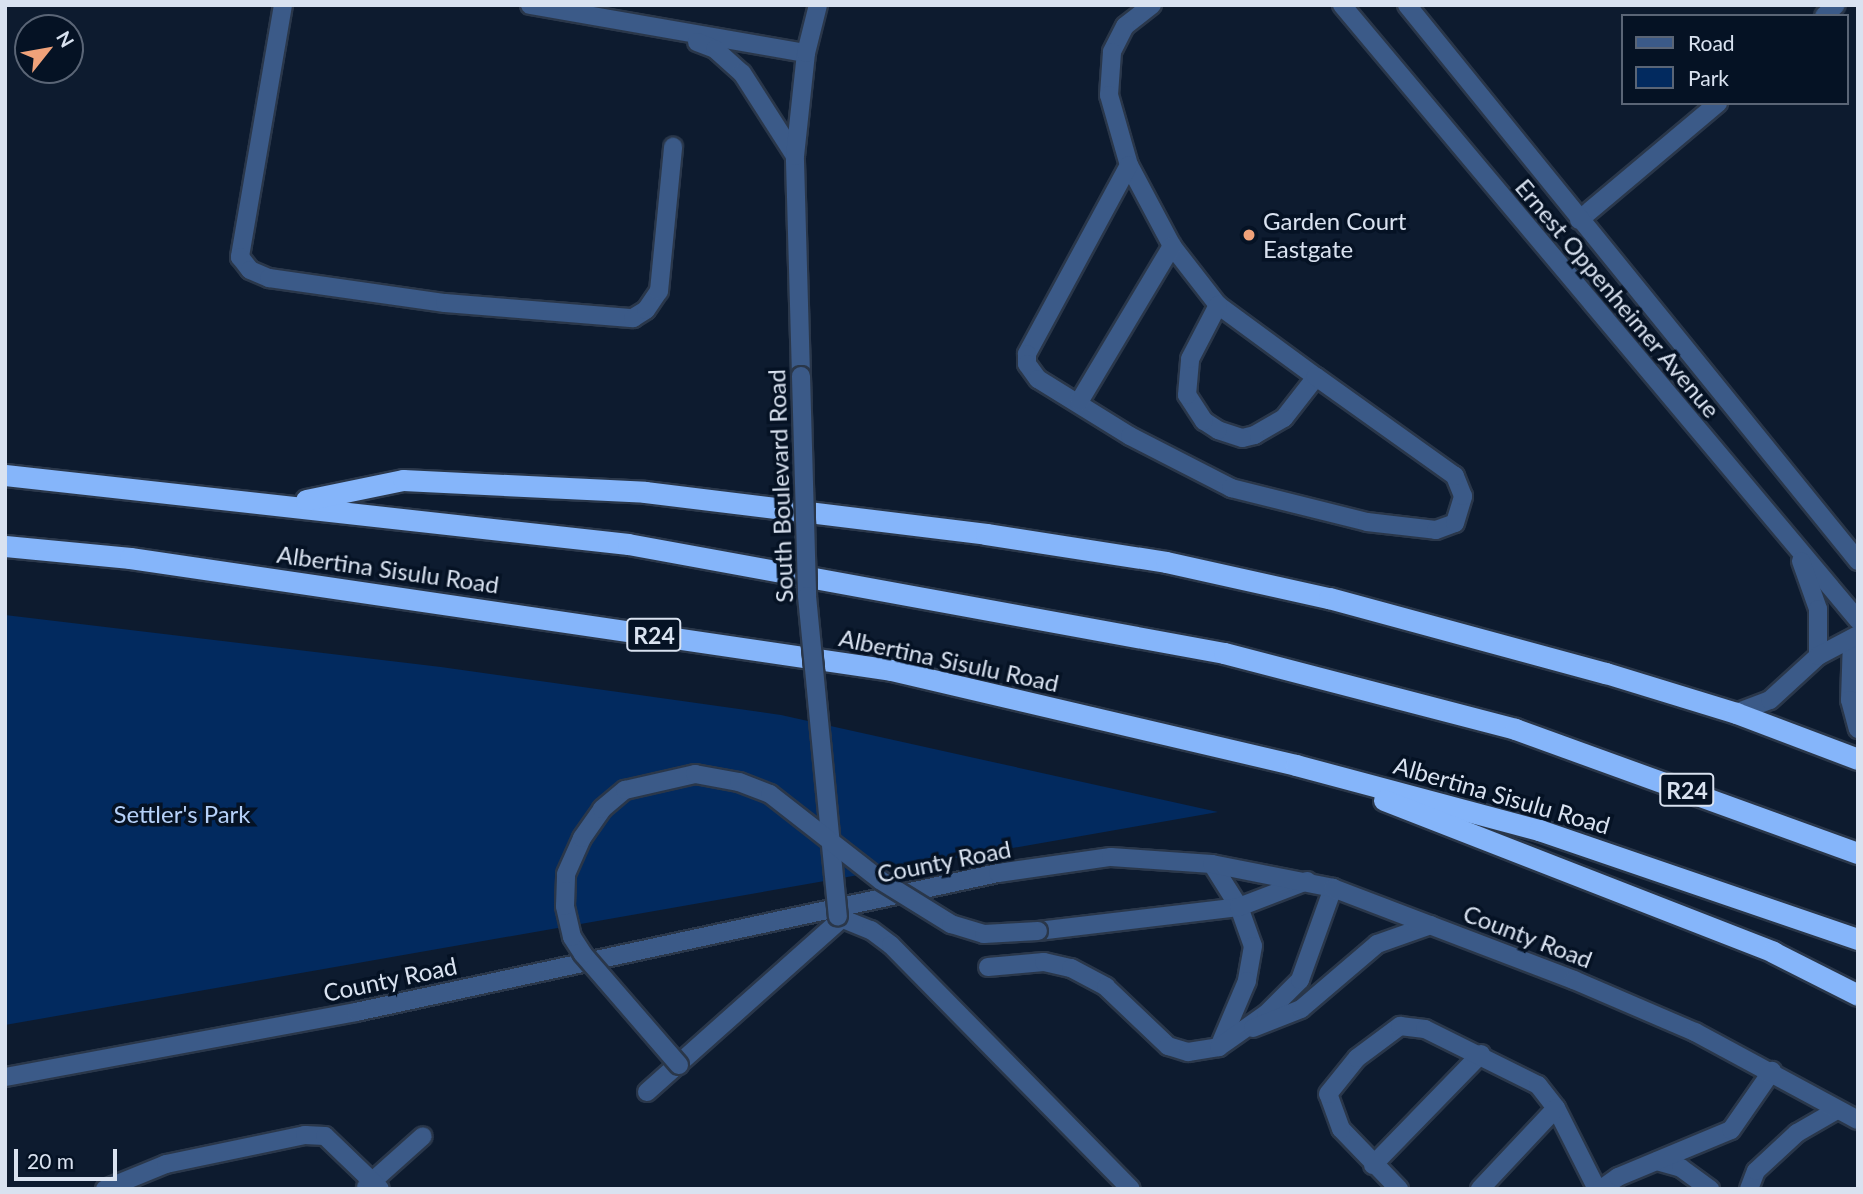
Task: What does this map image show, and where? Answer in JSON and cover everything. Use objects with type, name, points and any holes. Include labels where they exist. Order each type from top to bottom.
[{"type":"highway","name":"R24","points":[[5,475],[293,504],[628,544],[1224,653],[1515,729],[1858,853]]},
{"type":"highway","points":[[293,504],[403,480],[461,479],[659,494],[986,534],[1166,562],[1329,598],[1736,713],[1858,759]]},
{"type":"highway","name":"Albertina Sisulu Road","points":[[5,546],[130,558],[891,670],[1296,765],[1539,830],[1858,939]]},
{"type":"highway","points":[[1296,765],[1773,952],[1858,995]]},
{"type":"street","points":[[283,5],[240,257],[250,270],[269,278],[445,303],[633,318],[646,310],[659,290],[673,147]]},
{"type":"street","points":[[530,5],[806,53]]},
{"type":"street","name":"South Boulevard Road","points":[[818,5],[806,53],[795,156],[807,596],[839,918]]},
{"type":"street","points":[[1129,165],[1027,354],[1027,364],[1038,379],[1130,436],[1231,488],[1367,522],[1436,530],[1455,523],[1462,496],[1455,476],[1218,305],[1172,246],[1129,165],[1109,95],[1112,52],[1125,26],[1153,5]]},
{"type":"street","name":"Ernest Oppenheimer Avenue","points":[[1342,5],[1798,553],[1858,620]]},
{"type":"street","name":"Ernest Oppenheimer Avenue","points":[[1407,5],[1858,561]]},
{"type":"street","points":[[668,30],[715,49],[742,73],[795,156]]},
{"type":"street","points":[[1579,220],[1716,105]]},
{"type":"street","points":[[1079,402],[1172,246]]},
{"type":"street","points":[[1218,305],[1190,359],[1186,382],[1187,395],[1204,421],[1231,435],[1255,435],[1284,418],[1316,377]]},
{"type":"street","points":[[1798,553],[1818,609],[1818,656]]},
{"type":"street","points":[[1736,713],[1770,700],[1818,656],[1855,637]]},
{"type":"street","points":[[1855,637],[1850,700],[1858,729]]},
{"type":"street","points":[[679,1065],[583,954],[572,937],[565,906],[566,874],[582,838],[602,809],[625,790],[695,774],[739,782],[770,793],[880,880],[951,924],[984,934],[1238,907],[1307,881]]},
{"type":"street","name":"County Road","points":[[5,1077],[356,1012],[998,873],[1111,858],[1212,864],[1333,888],[1574,980],[1772,1071],[1858,1120]]},
{"type":"street","points":[[1212,864],[1248,928],[1253,963],[1219,1047]]},
{"type":"street","points":[[1247,1030],[1300,980],[1333,888]]},
{"type":"street","points":[[647,1092],[839,918],[871,930],[891,945],[1132,1189]]},
{"type":"street","points":[[988,967],[1044,962],[1071,968],[1107,988],[1168,1046],[1188,1052],[1219,1047],[1247,1030],[1301,1009],[1377,944],[1431,925]]},
{"type":"street","points":[[1399,1189],[1341,1129],[1329,1105],[1328,1094],[1357,1058],[1400,1026],[1425,1029],[1538,1084],[1556,1108],[1599,1189],[1731,1130],[1772,1071]]},
{"type":"street","points":[[1373,1165],[1481,1054]]},
{"type":"street","points":[[1480,1189],[1556,1108]]},
{"type":"street","points":[[1749,1189],[1756,1171],[1797,1133],[1837,1110]]},
{"type":"street","points":[[105,1189],[166,1164],[306,1135],[326,1136],[372,1186],[424,1136]]},
{"type":"street","points":[[1657,1161],[1681,1168],[1710,1189]]},
{"type":"green space","name":"Settler's Park","points":[[5,615],[441,667],[781,715],[1218,812],[5,1025]]},
{"type":"place","name":"Garden Court Eastgate","points":[[1249,235]]}]
